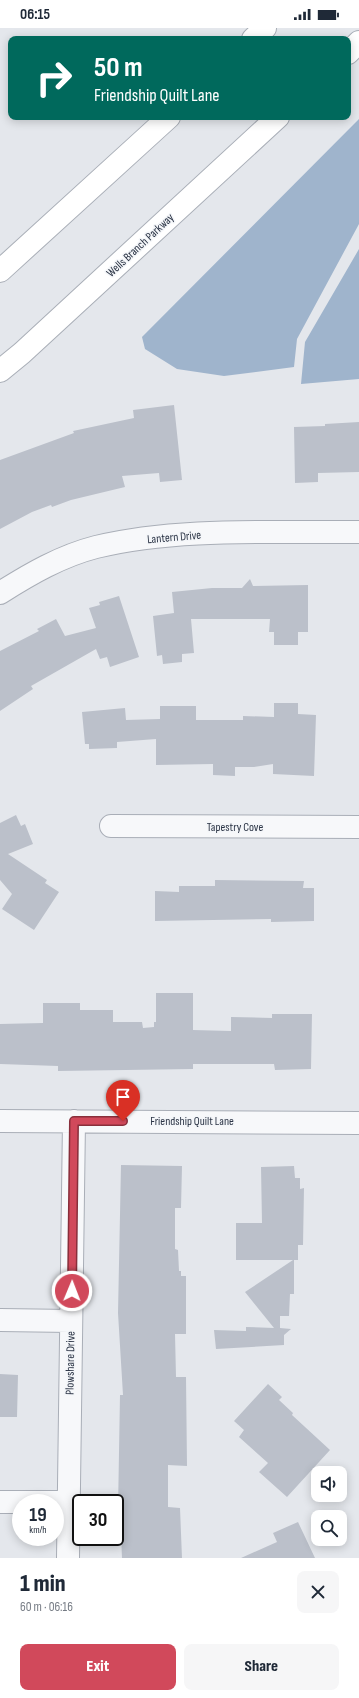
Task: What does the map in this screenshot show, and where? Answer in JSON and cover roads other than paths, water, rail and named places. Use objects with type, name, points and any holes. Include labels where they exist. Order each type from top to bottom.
[{"type":"main road","points":[[256,36],[265,28]]},
{"type":"main road","points":[[351,49],[359,42]]},
{"type":"main road","points":[[0,271],[166,120]]},
{"type":"main road","name":"Wells Branch Parkway","points":[[0,371],[28,348],[275,120]]},
{"type":"street","name":"Lantern Drive","points":[[0,593],[40,568],[95,547],[170,534],[359,532]]},
{"type":"street","name":"Tapestry Cove","points":[[111,826],[359,827]]},
{"type":"street","name":"Friendship Quilt Lane","points":[[0,1121],[359,1123]]},
{"type":"street","name":"Plowshare Drive","points":[[68,1558],[74,1121]]},
{"type":"street","points":[[0,1320],[71,1321]]},
{"type":"street","points":[[0,1502],[68,1502]]},
{"type":"water","points":[[359,119],[359,224],[297,339],[294,367],[224,376],[177,369],[145,349],[142,337]]},
{"type":"water","points":[[359,249],[359,379],[301,384],[305,342]]}]
